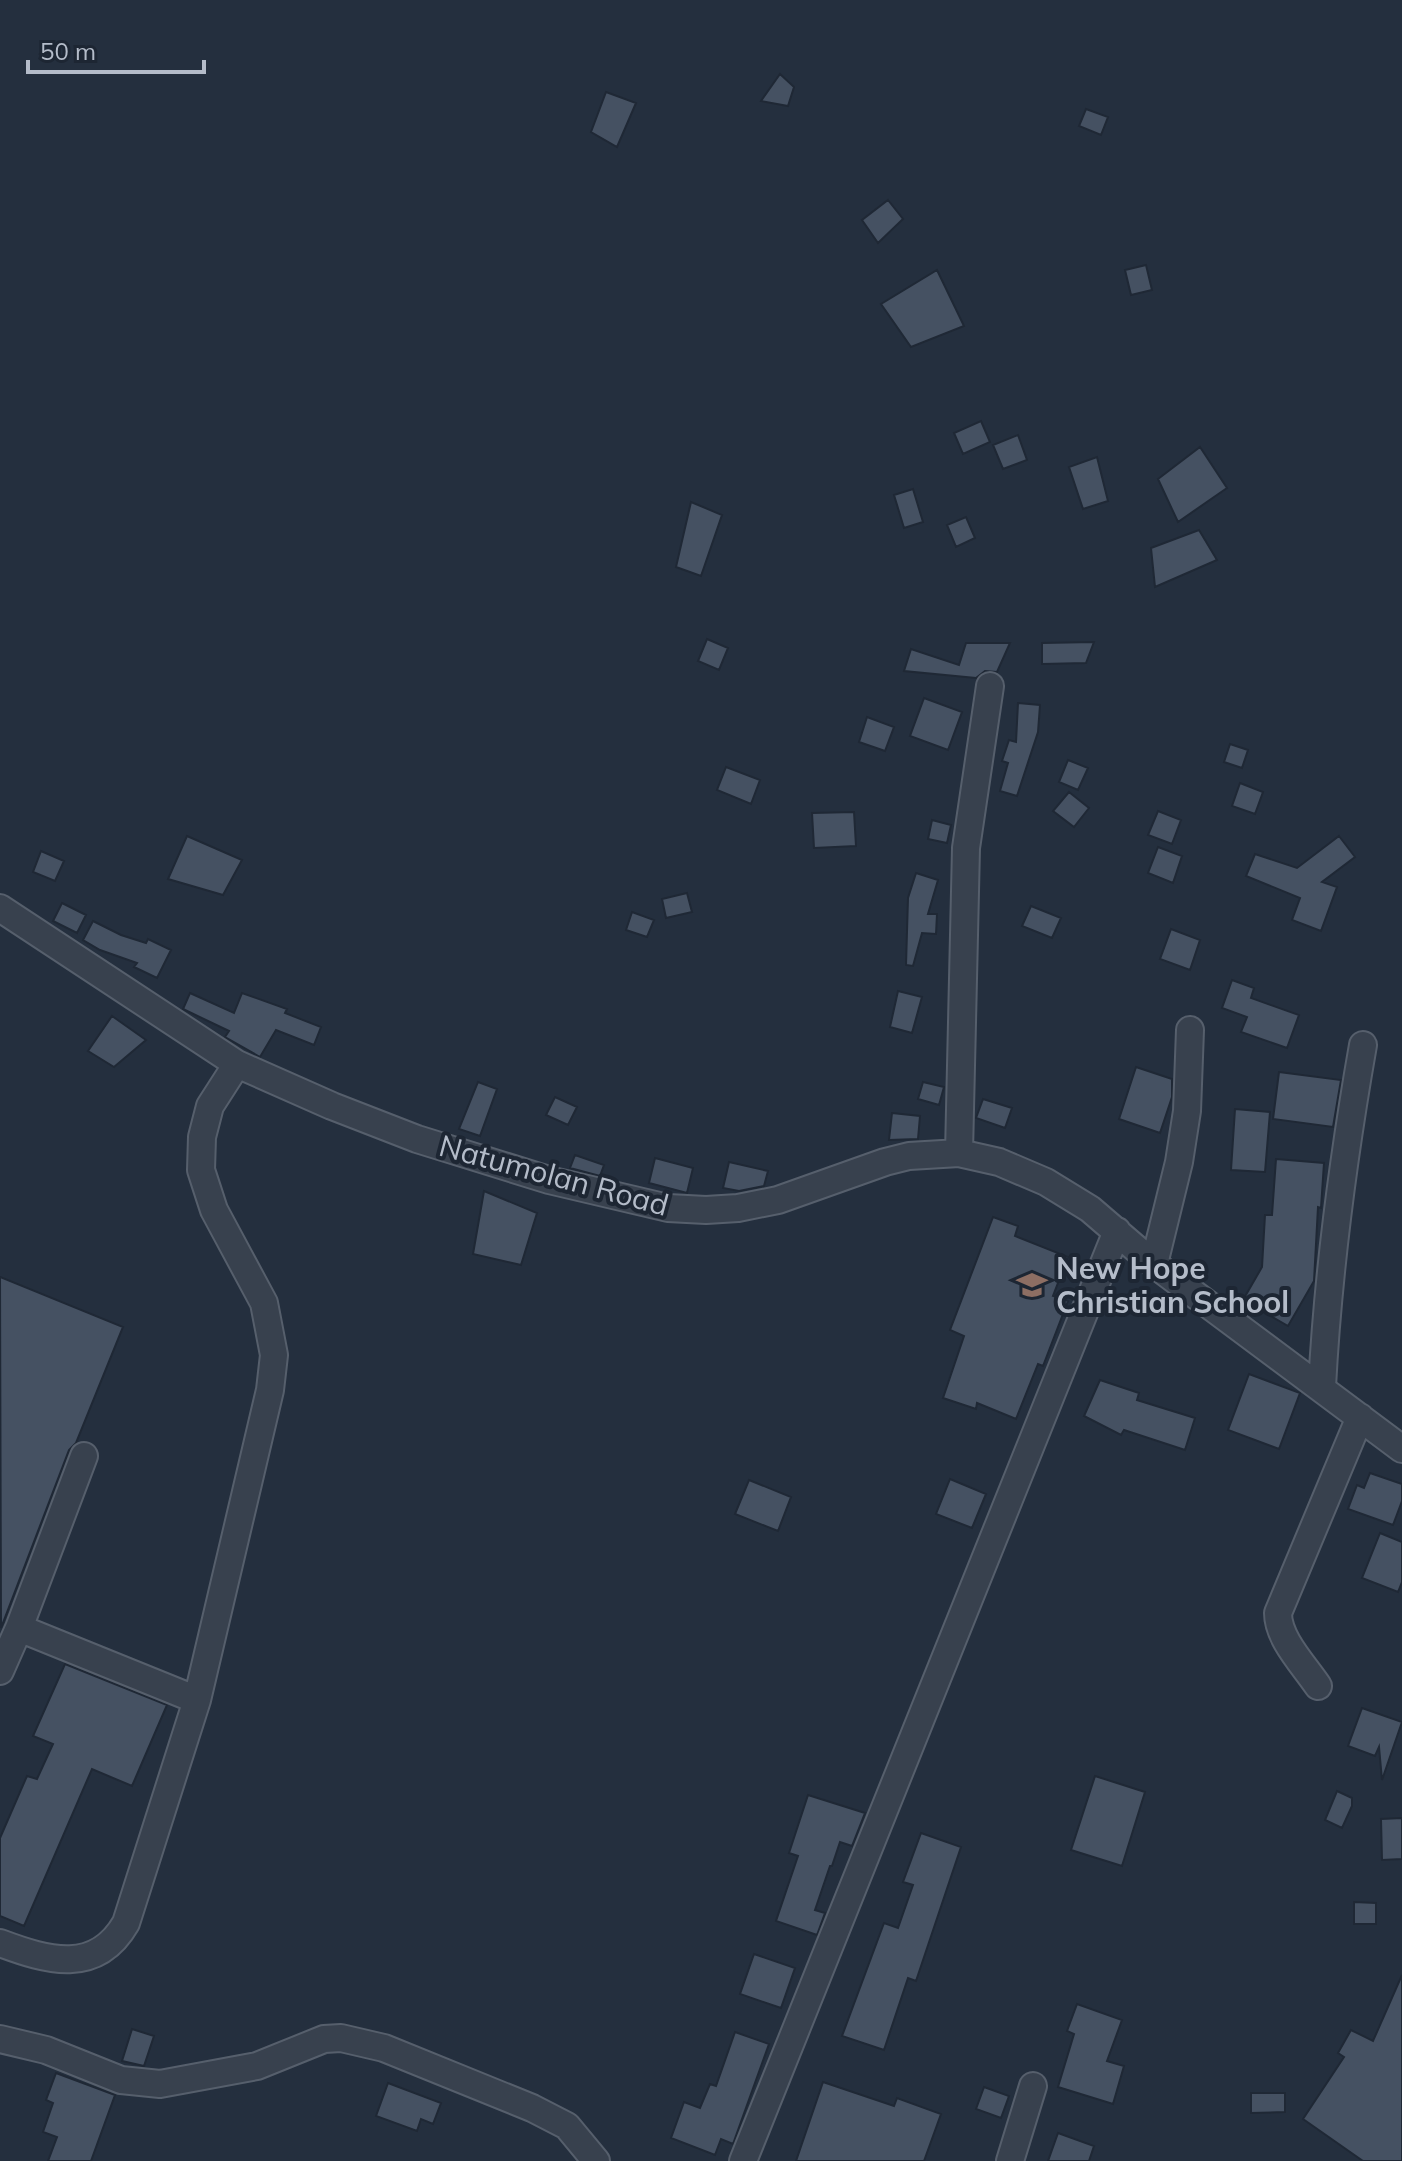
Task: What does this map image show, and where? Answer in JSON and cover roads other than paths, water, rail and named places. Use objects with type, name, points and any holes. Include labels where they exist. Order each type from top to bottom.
[{"type":"street","points":[[959,1153],[966,848],[990,686]]},
{"type":"street","name":"Natumolan Road","points":[[0,908],[237,1064],[417,1139],[549,1180],[668,1208],[738,1208],[778,1200],[909,1156],[959,1153],[999,1162],[1072,1196],[1154,1264],[1402,1449]]},
{"type":"street","points":[[1154,1264],[1181,1150],[1187,1111],[1190,1030]]},
{"type":"street","points":[[1322,1387],[1331,1254],[1363,1045]]},
{"type":"street","points":[[0,1943],[34,1956],[68,1961],[95,1954],[117,1939],[126,1923],[197,1700],[270,1390],[274,1355],[264,1303],[214,1210],[201,1170],[202,1137],[210,1106],[237,1064]]},
{"type":"street","points":[[743,2161],[1117,1231]]},
{"type":"street","points":[[1318,1686],[1283,1634],[1278,1624],[1278,1613],[1360,1417]]},
{"type":"street","points":[[0,1671],[84,1456]]},
{"type":"street","points":[[19,1628],[197,1700]]},
{"type":"street","points":[[0,2039],[46,2050],[121,2080],[160,2084],[257,2066],[324,2039],[341,2038],[384,2048],[532,2108],[567,2126],[596,2161]]},
{"type":"street","points":[[1010,2161],[1033,2086]]},
{"type":"place","name":"New Hope Christian School","points":[[1032,1285]]}]
